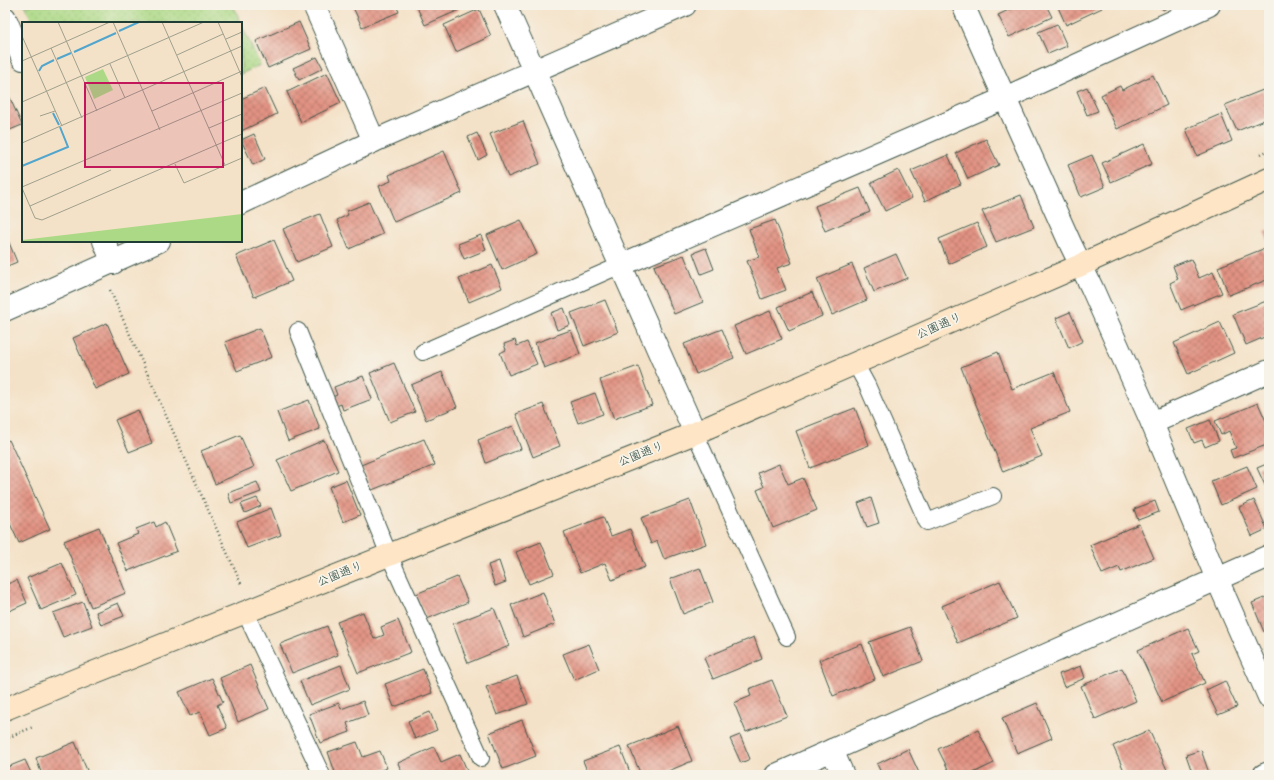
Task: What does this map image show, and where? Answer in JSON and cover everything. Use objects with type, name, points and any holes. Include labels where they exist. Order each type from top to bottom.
[{"type":"street","points":[[314,5],[374,141]]},
{"type":"street","points":[[505,5],[695,433]]},
{"type":"street","points":[[242,203],[374,141],[684,5]]},
{"type":"street","points":[[963,5],[1152,423],[1217,579],[1269,697]]},
{"type":"street","points":[[621,266],[1005,98],[1209,5]]},
{"type":"street","points":[[5,18],[22,57]]},
{"type":"street","name":"公園通り","points":[[5,709],[695,433],[1081,265],[1269,179]]},
{"type":"street","points":[[104,242],[106,266]]},
{"type":"street","points":[[5,310],[157,242]]},
{"type":"street","points":[[1152,423],[1269,371]]},
{"type":"street","points":[[776,775],[1269,556]]},
{"type":"street","points":[[832,750],[844,775]]},
{"type":"street","points":[[1264,775],[1269,773]]},
{"type":"lane","points":[[423,352],[621,266]]},
{"type":"lane","points":[[298,331],[389,555],[481,758]]},
{"type":"lane","points":[[855,363],[867,385],[927,522],[993,496]]},
{"type":"lane","points":[[695,433],[787,636]]},
{"type":"lane","points":[[245,612],[322,775]]},
{"type":"path","points":[[1255,157],[1269,150]]},
{"type":"path","points":[[106,266],[242,586],[249,583]]},
{"type":"green space","points":[[25,5],[233,5],[241,22],[33,22]]},
{"type":"green space","points":[[242,26],[260,65],[242,74]]},
{"type":"building","points":[[352,5],[396,5],[399,12],[362,27]]},
{"type":"building","points":[[416,5],[457,5],[459,10],[425,25]]},
{"type":"building","points":[[1019,5],[1046,5],[1052,17],[1009,37],[998,15]]},
{"type":"building","points":[[1057,5],[1100,5],[1102,8],[1066,25]]},
{"type":"building","points":[[1160,5],[1173,5],[1163,10]]},
{"type":"building","points":[[479,9],[491,36],[456,52],[444,25]]},
{"type":"building","points":[[299,22],[311,49],[268,68],[256,41]]},
{"type":"building","points":[[1057,24],[1067,46],[1048,54],[1038,32]]},
{"type":"building","points":[[317,57],[323,68],[299,80],[293,68]]},
{"type":"building","points":[[327,73],[341,103],[301,122],[287,92]]},
{"type":"building","points":[[1153,75],[1167,105],[1117,129],[1101,95],[1120,86],[1122,90]]},
{"type":"building","points":[[1087,87],[1098,111],[1087,115],[1077,91]]},
{"type":"building","points":[[265,88],[277,114],[242,131],[242,99]]},
{"type":"building","points":[[1263,90],[1269,104],[1269,118],[1237,131],[1225,105]]},
{"type":"building","points":[[9,96],[22,125],[5,132],[5,98]]},
{"type":"building","points":[[1221,114],[1232,141],[1197,156],[1186,129]]},
{"type":"building","points":[[523,121],[540,164],[508,177],[490,134]]},
{"type":"building","points":[[477,133],[487,155],[478,160],[468,137]]},
{"type":"building","points":[[254,134],[265,159],[253,165],[242,140]]},
{"type":"building","points":[[986,139],[999,165],[968,179],[956,153]]},
{"type":"building","points":[[1144,144],[1152,164],[1111,182],[1102,163]]},
{"type":"building","points":[[444,151],[462,193],[394,222],[379,186],[391,181],[389,175]]},
{"type":"building","points":[[948,155],[961,184],[925,201],[911,171]]},
{"type":"building","points":[[1092,155],[1105,187],[1081,197],[1068,165]]},
{"type":"building","points":[[898,170],[912,198],[885,211],[871,183]]},
{"type":"building","points":[[860,188],[870,212],[825,231],[815,206]]},
{"type":"building","points":[[1021,195],[1034,227],[996,242],[982,211]]},
{"type":"building","points":[[369,202],[383,234],[349,249],[337,220],[348,215],[347,211]]},
{"type":"building","points":[[320,214],[333,247],[297,262],[283,229]]},
{"type":"building","points":[[521,220],[537,254],[502,270],[487,235]]},
{"type":"building","points":[[775,220],[792,263],[777,268],[786,290],[762,299],[747,261],[759,257],[749,229]]},
{"type":"building","points":[[977,223],[987,247],[949,264],[939,239]]},
{"type":"building","points":[[1269,230],[1269,243],[1264,232]]},
{"type":"building","points":[[5,233],[17,262],[5,267]]},
{"type":"building","points":[[481,235],[486,250],[464,259],[458,244]]},
{"type":"building","points":[[274,240],[292,281],[254,297],[236,256]]},
{"type":"building","points":[[706,248],[714,269],[701,274],[693,253]]},
{"type":"building","points":[[1263,249],[1269,264],[1269,279],[1229,295],[1218,267]]},
{"type":"building","points":[[896,254],[907,278],[874,292],[864,268]]},
{"type":"building","points":[[684,255],[703,302],[674,314],[654,266]]},
{"type":"building","points":[[1191,259],[1199,278],[1213,272],[1222,293],[1181,310],[1170,283],[1178,279],[1173,266]]},
{"type":"building","points":[[852,264],[867,300],[832,315],[817,279]]},
{"type":"building","points":[[492,265],[502,288],[469,302],[459,279]]},
{"type":"building","points":[[812,292],[822,316],[789,331],[778,307]]},
{"type":"building","points":[[605,300],[618,332],[584,346],[571,313]]},
{"type":"building","points":[[1269,300],[1269,335],[1246,345],[1233,314]]},
{"type":"building","points":[[564,308],[570,325],[557,330],[551,313]]},
{"type":"building","points":[[770,311],[782,339],[746,354],[734,326]]},
{"type":"building","points":[[1070,312],[1083,341],[1069,348],[1056,318]]},
{"type":"building","points":[[1220,322],[1234,353],[1188,374],[1174,343]]},
{"type":"building","points":[[107,323],[129,374],[95,389],[73,338]]},
{"type":"building","points":[[260,328],[272,357],[237,371],[225,342]]},
{"type":"building","points":[[722,329],[734,358],[696,374],[684,344]]},
{"type":"building","points":[[571,330],[580,354],[544,368],[535,343]]},
{"type":"building","points":[[515,340],[517,346],[527,342],[537,364],[509,375],[500,353],[506,350],[504,344]]},
{"type":"building","points":[[998,352],[1012,389],[1054,372],[1070,412],[1030,428],[1042,456],[1003,472],[961,367]]},
{"type":"building","points":[[394,363],[415,412],[390,422],[370,373]]},
{"type":"building","points":[[638,366],[652,405],[614,419],[600,380]]},
{"type":"building","points":[[442,372],[457,407],[426,420],[411,385]]},
{"type":"building","points":[[363,376],[372,399],[343,410],[341,404],[334,407],[330,398],[337,395],[334,387]]},
{"type":"building","points":[[595,393],[603,414],[578,423],[570,402]]},
{"type":"building","points":[[309,400],[320,429],[288,441],[277,412]]},
{"type":"building","points":[[1258,403],[1269,428],[1269,444],[1233,458],[1230,450],[1236,448],[1229,431],[1221,435],[1215,421]]},
{"type":"building","points":[[543,404],[560,446],[533,457],[516,414]]},
{"type":"building","points":[[855,408],[869,445],[810,468],[796,431]]},
{"type":"building","points":[[138,410],[152,443],[129,452],[115,420]]},
{"type":"building","points":[[1210,420],[1219,441],[1205,447],[1202,440],[1194,443],[1188,429]]},
{"type":"building","points":[[513,426],[521,449],[486,463],[478,440]]},
{"type":"building","points":[[240,435],[254,467],[215,484],[201,451]]},
{"type":"building","points":[[424,439],[435,465],[372,490],[361,465]]},
{"type":"building","points":[[9,440],[50,529],[19,543],[5,513],[5,442]]},
{"type":"building","points":[[324,440],[338,471],[291,491],[277,460]]},
{"type":"building","points":[[1269,463],[1269,494],[1257,468]]},
{"type":"building","points":[[779,464],[788,484],[803,478],[817,510],[773,528],[757,490],[764,487],[758,473]]},
{"type":"building","points":[[1247,466],[1257,489],[1221,505],[1211,481]]},
{"type":"building","points":[[346,480],[360,515],[343,522],[329,487]]},
{"type":"building","points":[[257,482],[261,492],[231,503],[228,493]]},
{"type":"building","points":[[257,498],[261,506],[245,513],[241,504]]},
{"type":"building","points":[[871,498],[879,523],[867,527],[858,503]]},
{"type":"building","points":[[690,500],[706,544],[664,559],[657,541],[651,544],[641,518]]},
{"type":"building","points":[[1254,500],[1267,529],[1252,536],[1239,507]]},
{"type":"building","points":[[1155,501],[1159,512],[1138,520],[1134,509]]},
{"type":"building","points":[[271,508],[281,535],[247,548],[237,522]]},
{"type":"building","points":[[603,517],[611,536],[630,529],[645,567],[612,580],[605,563],[580,573],[564,532]]},
{"type":"building","points":[[154,522],[156,527],[165,522],[177,551],[128,571],[116,543],[138,534],[136,529]]},
{"type":"building","points":[[1139,524],[1154,558],[1121,572],[1119,567],[1102,574],[1090,545]]},
{"type":"building","points":[[99,527],[126,593],[91,607],[64,541]]},
{"type":"building","points":[[541,542],[554,574],[529,584],[516,552]]},
{"type":"building","points":[[499,561],[506,582],[495,586],[488,565]]},
{"type":"building","points":[[62,563],[76,595],[41,610],[27,578]]},
{"type":"building","points":[[700,568],[713,602],[683,614],[670,579]]},
{"type":"building","points":[[457,577],[468,602],[427,619],[416,594]]},
{"type":"building","points":[[17,580],[27,603],[9,611],[5,602],[5,585]]},
{"type":"building","points":[[1000,581],[1017,618],[958,643],[942,606]]},
{"type":"building","points":[[543,592],[555,624],[523,637],[511,605]]},
{"type":"building","points":[[1269,596],[1269,629],[1264,632],[1252,603]]},
{"type":"building","points":[[83,602],[92,626],[63,637],[53,613]]},
{"type":"building","points":[[118,603],[124,616],[101,625],[96,612]]},
{"type":"building","points":[[494,608],[509,646],[468,663],[453,624]]},
{"type":"building","points":[[363,612],[374,639],[384,635],[381,627],[398,620],[411,652],[358,673],[337,622]]},
{"type":"building","points":[[327,626],[338,655],[292,673],[280,644]]},
{"type":"building","points":[[910,627],[923,661],[883,677],[869,642]]},
{"type":"building","points":[[1188,628],[1199,651],[1192,654],[1205,683],[1162,702],[1138,650]]},
{"type":"building","points":[[754,637],[762,659],[713,679],[704,658]]},
{"type":"building","points":[[589,644],[599,669],[574,680],[563,654]]},
{"type":"building","points":[[862,644],[875,679],[833,696],[819,660]]},
{"type":"building","points":[[250,665],[269,709],[238,722],[220,678]]},
{"type":"building","points":[[341,665],[350,689],[310,705],[300,681]]},
{"type":"building","points":[[1081,666],[1085,678],[1064,687],[1059,674]]},
{"type":"building","points":[[1122,668],[1136,701],[1095,719],[1081,686]]},
{"type":"building","points":[[423,669],[432,693],[394,707],[385,684]]},
{"type":"building","points":[[517,676],[528,704],[497,715],[486,687]]},
{"type":"building","points":[[212,678],[223,702],[217,705],[227,728],[210,735],[200,712],[190,716],[179,692]]},
{"type":"building","points":[[772,680],[787,716],[746,732],[734,703],[751,696],[749,689]]},
{"type":"building","points":[[1225,681],[1237,707],[1218,715],[1206,690]]},
{"type":"building","points":[[363,701],[368,715],[347,723],[350,732],[320,743],[309,714],[339,703],[341,709]]},
{"type":"building","points":[[1037,703],[1052,738],[1017,753],[1002,718]]},
{"type":"building","points":[[430,712],[437,730],[415,739],[408,721]]},
{"type":"building","points":[[522,720],[536,756],[503,769],[489,733]]},
{"type":"building","points":[[678,726],[692,761],[659,775],[641,775],[629,746]]},
{"type":"building","points":[[978,730],[994,763],[969,775],[951,775],[938,749]]},
{"type":"building","points":[[1149,730],[1168,772],[1162,775],[1126,775],[1113,746]]},
{"type":"building","points":[[740,735],[750,759],[741,763],[730,739]]},
{"type":"building","points":[[75,742],[89,775],[42,775],[36,758]]},
{"type":"building","points":[[357,742],[363,757],[380,751],[387,768],[367,775],[336,775],[328,752]]},
{"type":"building","points":[[434,747],[441,762],[460,754],[469,775],[403,775],[398,763]]},
{"type":"building","points":[[620,747],[631,775],[589,775],[583,761]]},
{"type":"building","points":[[908,749],[920,775],[882,775],[877,764]]},
{"type":"building","points":[[1201,750],[1209,773],[1193,775],[1186,755]]},
{"type":"building","points":[[25,760],[32,775],[5,775],[5,768]]},
{"type":"building","points":[[1052,770],[1054,775],[1040,775]]}]
